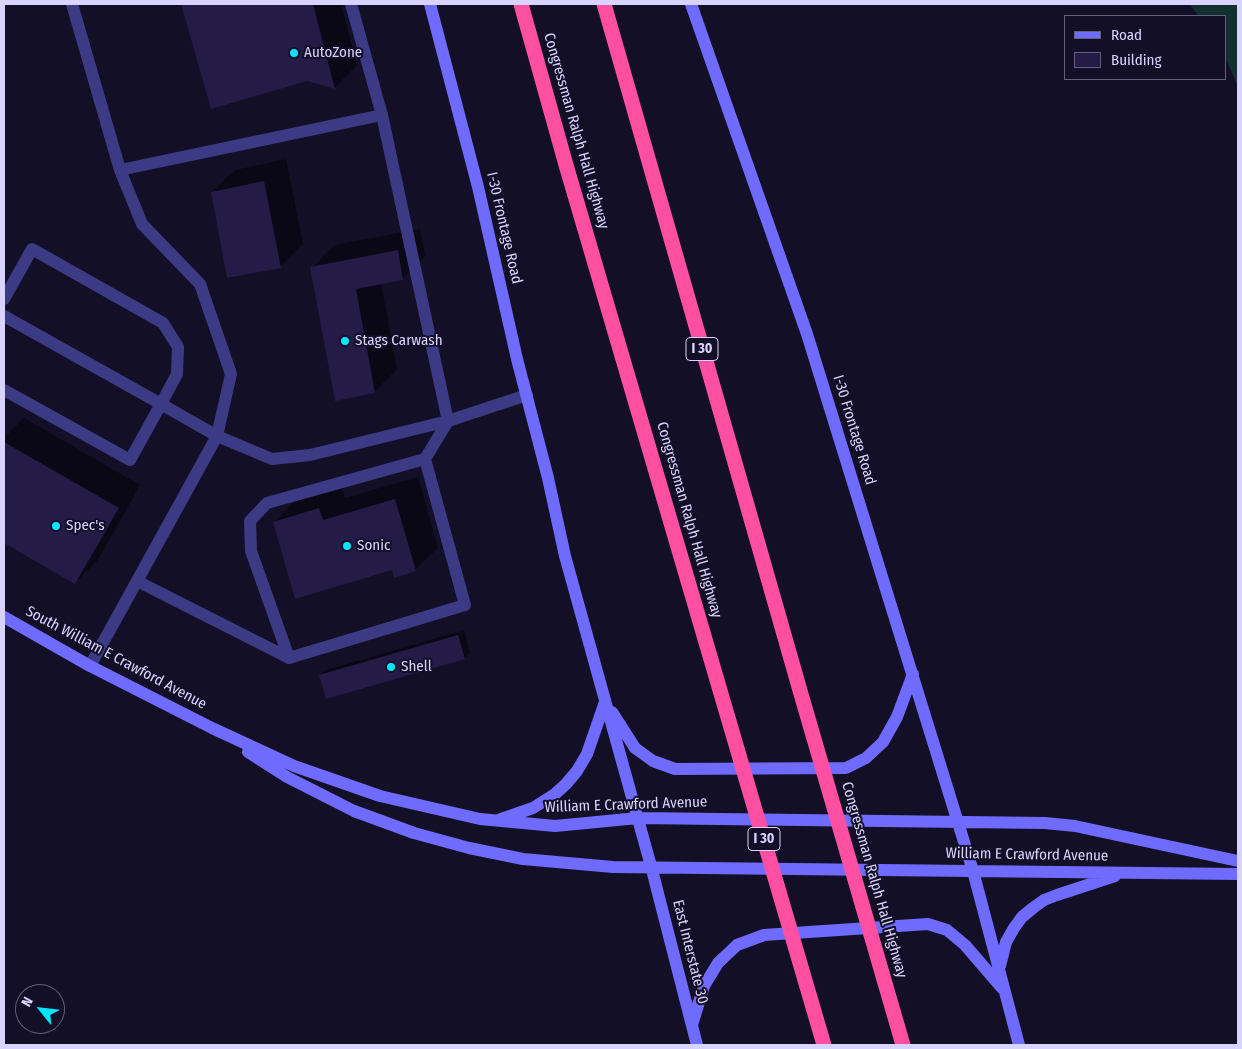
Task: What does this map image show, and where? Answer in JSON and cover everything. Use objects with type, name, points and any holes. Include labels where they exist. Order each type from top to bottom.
[{"type":"highway","name":"Congressman Ralph Hall Highway","points":[[521,4],[824,1045]]},
{"type":"highway","name":"Congressman Ralph Hall Highway","points":[[604,4],[903,1045]]},
{"type":"main road","name":"I-30 Frontage Road","points":[[430,4],[478,187],[565,556],[651,866]]},
{"type":"main road","name":"I-30 Frontage Road","points":[[691,4],[807,334],[973,871]]},
{"type":"main road","name":"South William E Crawford Avenue","points":[[4,617],[90,666],[212,728]]},
{"type":"main road","points":[[605,702],[636,748],[653,761],[674,768],[846,768],[866,758],[883,742],[897,717],[913,674]]},
{"type":"main road","points":[[496,821],[533,808],[555,794],[566,784],[577,771],[587,754],[605,702]]},
{"type":"main road","name":"William E Crawford Avenue","points":[[212,728],[294,766],[380,796],[480,819],[555,826],[638,818],[1045,823],[1075,826],[1238,861]]},
{"type":"main road","name":"William E Crawford Avenue","points":[[212,728],[287,777],[354,811],[414,833],[468,848],[523,859],[613,867],[1238,874]]},
{"type":"main road","name":"East Interstate 30","points":[[651,866],[696,1045]]},
{"type":"main road","points":[[973,871],[1019,1045]]},
{"type":"main road","points":[[1000,971],[1006,942],[1022,918],[1033,908],[1044,900],[1057,895],[1126,873]]},
{"type":"main road","points":[[692,1026],[704,986],[718,963],[737,945],[764,935],[928,924],[947,930],[965,945],[1005,992]]},
{"type":"lane","points":[[72,4],[120,170],[142,224],[200,284],[231,374],[217,436],[90,666]]},
{"type":"lane","points":[[289,658],[251,551],[250,521],[267,503],[425,459],[448,420],[382,115],[351,4]]},
{"type":"lane","points":[[120,170],[382,115]]},
{"type":"lane","points":[[4,299],[32,250],[163,323],[178,347],[177,374],[130,460],[4,390]]},
{"type":"lane","points":[[4,316],[217,436],[272,459],[310,455],[448,420],[527,395]]},
{"type":"lane","points":[[137,580],[289,658],[464,605],[425,459]]},
{"type":"green space","points":[[1190,4],[1238,4],[1238,87],[1227,61],[1227,15],[1197,15]]},
{"type":"building","points":[[181,4],[313,4],[335,89],[307,81],[211,109]]},
{"type":"building","points":[[264,181],[281,268],[227,278],[211,192]]},
{"type":"building","name":"Stags Carwash","points":[[398,250],[403,280],[356,289],[375,393],[335,401],[310,267]]},
{"type":"building","name":"Spec's","points":[[4,442],[119,508],[75,584],[4,543]]},
{"type":"building","points":[[395,499],[416,571],[394,578],[392,570],[295,599],[273,522],[319,508],[323,520]]},
{"type":"building","points":[[458,635],[465,659],[326,699],[319,675]]},
{"type":"place","name":"AutoZone","points":[[294,53]]},
{"type":"place","name":"Stags Carwash","points":[[345,341]]},
{"type":"place","name":"Spec's","points":[[56,526]]},
{"type":"place","name":"Sonic","points":[[347,546]]},
{"type":"place","name":"Shell","points":[[391,667]]}]
